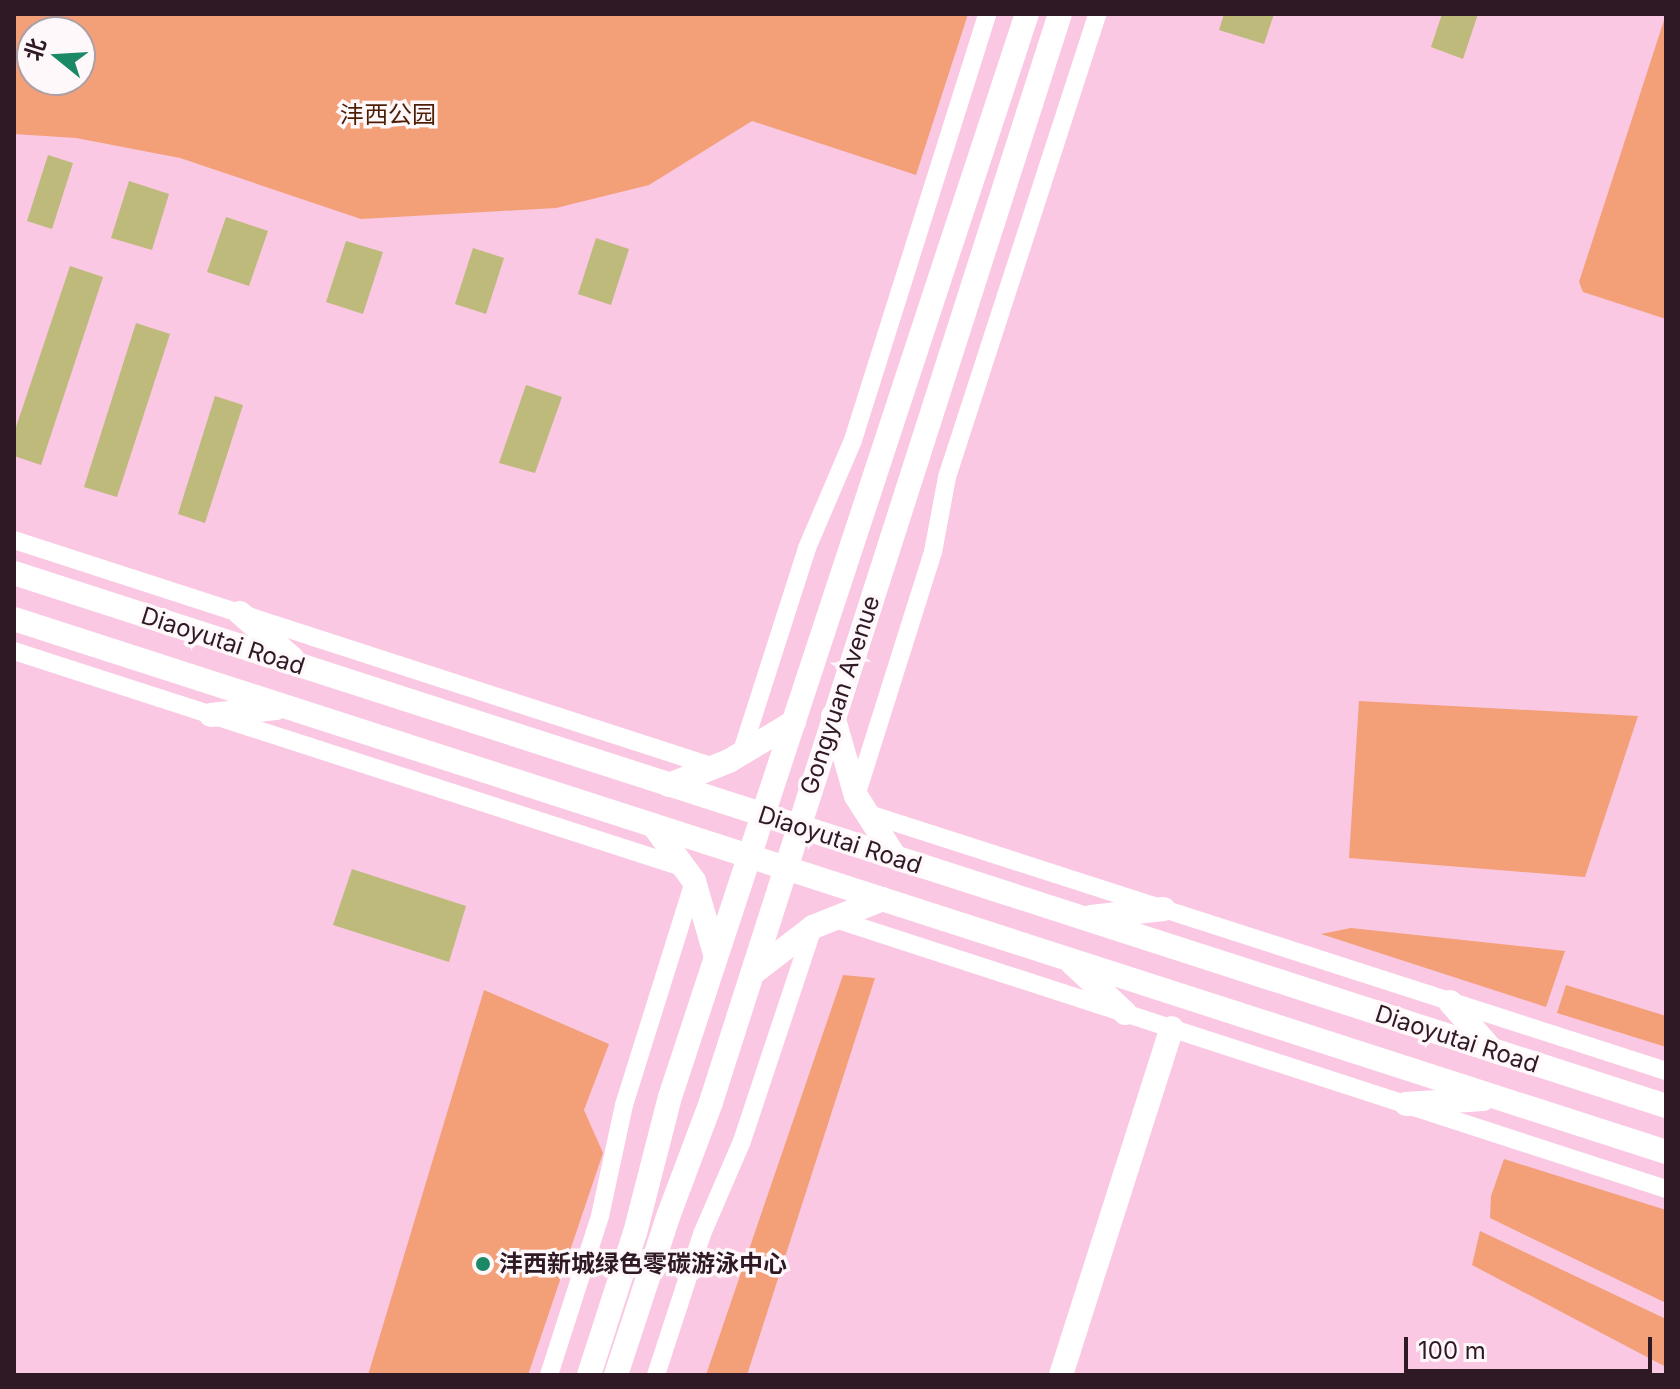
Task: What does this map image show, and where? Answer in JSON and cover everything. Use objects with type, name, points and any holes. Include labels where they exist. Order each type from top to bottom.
[{"type":"main road","name":"Gongyuan Avenue","points":[[589,1375],[635,1233],[670,1097],[1027,14]]},
{"type":"main road","name":"Gongyuan Avenue","points":[[616,1375],[753,973],[1060,14]]},
{"type":"main road","name":"Diaoyutai Road","points":[[14,573],[1666,1106]]},
{"type":"main road","points":[[240,613],[300,665]]},
{"type":"main road","name":"Diaoyutai Road","points":[[14,619],[1666,1152]]},
{"type":"main road","points":[[211,715],[286,707]]},
{"type":"main road","points":[[833,716],[861,805],[895,857]]},
{"type":"main road","points":[[669,785],[741,754],[794,722]]},
{"type":"main road","points":[[568,797],[581,756]]},
{"type":"main road","points":[[653,825],[690,874],[716,957]]},
{"type":"main road","points":[[981,931],[995,890]]},
{"type":"main road","points":[[753,973],[823,922],[883,899]]},
{"type":"main road","points":[[1082,918],[1164,909]]},
{"type":"main road","points":[[1067,959],[1125,1013]]},
{"type":"main road","points":[[1450,1002],[1493,1050]]},
{"type":"main road","points":[[1061,1375],[1172,1028]]},
{"type":"main road","points":[[1406,1104],[1499,1098]]},
{"type":"street","points":[[741,754],[807,548],[853,440],[987,14]]},
{"type":"street","name":"Gongyuan Avenue","points":[[861,805],[933,552],[947,477],[1097,14]]},
{"type":"street","name":"Diaoyutai Road","points":[[14,540],[714,767]]},
{"type":"street","points":[[14,651],[690,874],[624,1105],[600,1216],[549,1375]]},
{"type":"street","name":"Diaoyutai Road","points":[[861,805],[1164,909],[1666,1071]]},
{"type":"street","points":[[656,1375],[702,1234],[742,1141],[823,922],[1125,1013],[1666,1189]]},
{"type":"green space","name":"沣西公园","points":[[14,14],[968,14],[916,175],[752,121],[649,185],[556,208],[361,219],[180,158],[76,138],[14,134]]},
{"type":"green space","points":[[1666,14],[1666,319],[1583,292],[1579,282]]},
{"type":"green space","points":[[1359,701],[1638,716],[1585,877],[1349,858]]},
{"type":"green space","points":[[1351,928],[1565,951],[1546,1007],[1321,934]]},
{"type":"green space","points":[[843,975],[875,978],[747,1375],[706,1375]]},
{"type":"green space","points":[[1566,985],[1666,1016],[1666,1047],[1557,1013]]},
{"type":"green space","name":"沣西新城绿色零碳游泳中心","points":[[484,990],[609,1044],[584,1110],[603,1153],[528,1375],[368,1375]]},
{"type":"green space","points":[[1504,1159],[1666,1210],[1666,1303],[1490,1218],[1491,1196]]},
{"type":"green space","points":[[1480,1231],[1666,1319],[1666,1367],[1472,1265]]},
{"type":"building","points":[[1224,14],[1274,14],[1264,44],[1219,30]]},
{"type":"building","points":[[1442,14],[1478,14],[1463,59],[1431,47]]},
{"type":"building","points":[[48,155],[73,163],[52,229],[27,221]]},
{"type":"building","points":[[129,181],[169,194],[152,250],[111,238]]},
{"type":"building","points":[[226,217],[268,231],[249,286],[207,272]]},
{"type":"building","points":[[596,238],[629,249],[611,305],[578,294]]},
{"type":"building","points":[[346,241],[383,252],[363,314],[326,302]]},
{"type":"building","points":[[473,248],[504,258],[486,314],[455,304]]},
{"type":"building","points":[[70,266],[103,277],[41,465],[14,456],[14,433]]},
{"type":"building","points":[[136,323],[170,334],[117,497],[84,487]]},
{"type":"building","points":[[526,385],[562,397],[535,473],[499,463]]},
{"type":"building","points":[[215,396],[243,405],[205,523],[178,514]]},
{"type":"building","points":[[352,869],[466,906],[449,962],[333,925]]},
{"type":"place","name":"沣西新城绿色零碳游泳中心","points":[[483,1264]]}]
